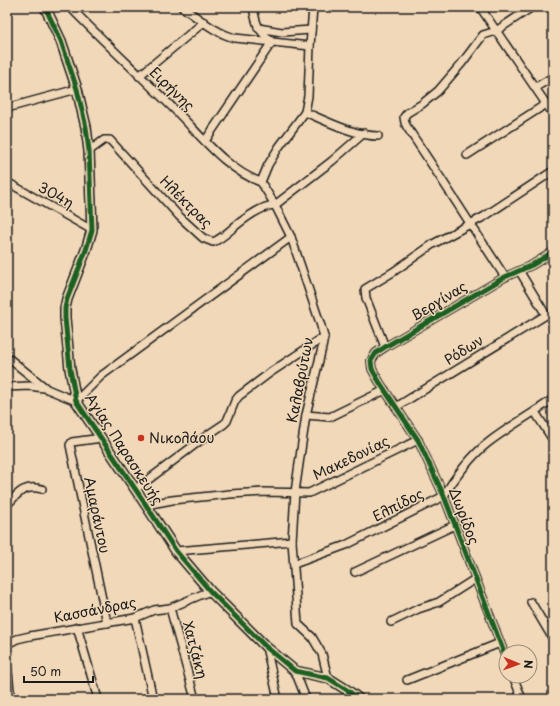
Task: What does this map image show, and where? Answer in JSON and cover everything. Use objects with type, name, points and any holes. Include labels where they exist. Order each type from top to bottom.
[{"type":"street","name":"Αγίας Παρασκευής","points":[[45,7],[61,41],[77,89],[90,151],[92,230],[65,308],[70,368],[76,401],[176,551],[210,591],[266,647],[295,671],[328,678],[348,690],[359,699]]},
{"type":"street","name":"Ειρήνης","points":[[70,7],[139,76],[178,112],[205,141],[242,174],[261,182]]},
{"type":"street","points":[[182,7],[215,31],[225,36],[310,46]]},
{"type":"street","points":[[253,7],[258,28],[261,33],[272,42]]},
{"type":"street","points":[[261,182],[268,164],[305,112],[308,96],[313,7]]},
{"type":"street","points":[[480,7],[553,114]]},
{"type":"street","points":[[505,277],[407,127],[404,117],[407,113],[422,104],[438,91],[467,58],[483,35],[496,31],[532,7]]},
{"type":"street","points":[[139,76],[204,22]]},
{"type":"street","points":[[258,28],[282,32],[311,30]]},
{"type":"street","points":[[205,141],[272,42]]},
{"type":"street","points":[[536,87],[553,77]]},
{"type":"street","points":[[7,108],[77,89]]},
{"type":"street","points":[[468,155],[546,104]]},
{"type":"street","points":[[305,112],[347,129],[371,136],[378,136]]},
{"type":"street","points":[[275,205],[364,134]]},
{"type":"street","name":"Ηλέκτρας","points":[[90,151],[104,140],[110,140],[179,216],[207,240],[213,242],[219,240],[235,226],[260,209],[270,205],[275,205]]},
{"type":"street","points":[[385,347],[364,289],[393,272],[433,244],[485,216],[553,171]]},
{"type":"street","name":"304η","points":[[7,182],[92,230]]},
{"type":"street","name":"Καλαβρύτων","points":[[261,182],[275,205],[291,237],[324,337],[321,358],[306,415],[295,492],[292,541],[298,624],[312,637],[322,654],[328,678]]},
{"type":"street","points":[[7,387],[29,386],[47,389],[76,401],[101,376],[291,237]]},
{"type":"street","name":"Βεργίνας","points":[[385,390],[372,369],[371,361],[376,353],[505,277],[520,272],[553,252]]},
{"type":"street","name":"Ρόδων","points":[[396,407],[546,315],[520,272]]},
{"type":"street","points":[[136,489],[224,424],[227,421],[235,401],[239,396],[271,372],[324,337]]},
{"type":"street","points":[[7,357],[47,389]]},
{"type":"street","points":[[306,415],[330,417],[385,390]]},
{"type":"street","name":"Δωρίδος","points":[[385,390],[418,440],[444,496],[500,643]]},
{"type":"street","name":"Ελπίδος","points":[[294,564],[346,545],[444,496],[450,483],[488,443],[553,399]]},
{"type":"street","points":[[535,412],[553,440]]},
{"type":"street","name":"Αμαράντου","points":[[102,438],[72,442],[70,446],[107,623]]},
{"type":"street","name":"Μακεδονίας","points":[[146,505],[172,500],[230,494],[264,492],[309,493],[418,440]]},
{"type":"street","points":[[7,505],[27,488],[34,487],[42,489]]},
{"type":"street","points":[[355,572],[455,525]]},
{"type":"street","points":[[176,551],[292,541]]},
{"type":"street","points":[[391,622],[439,602],[475,579]]},
{"type":"street","name":"Κασσάνδρας","points":[[7,644],[17,639],[77,627],[135,618],[154,610],[170,608],[210,591]]},
{"type":"street","points":[[531,602],[553,638]]},
{"type":"street","name":"Χατζάκη","points":[[170,608],[195,699]]},
{"type":"street","points":[[135,618],[154,699]]},
{"type":"street","points":[[77,627],[98,699]]},
{"type":"street","points":[[407,680],[500,643]]},
{"type":"street","points":[[266,647],[278,699]]},
{"type":"street","points":[[7,663],[12,699]]},
{"type":"street","points":[[295,671],[306,699]]},
{"type":"street","points":[[516,684],[522,699]]},
{"type":"cycle path","points":[[45,7],[61,41],[77,89],[86,127],[89,151],[92,230],[65,308],[70,369],[76,401],[176,551],[210,591],[266,647],[295,671],[328,678],[359,699]]},
{"type":"cycle path","points":[[501,644],[444,496],[418,440],[380,383],[372,369],[371,361],[376,353],[385,347],[505,277],[532,265],[553,252]]},
{"type":"place","name":"Νικολάου","points":[[141,438]]}]
